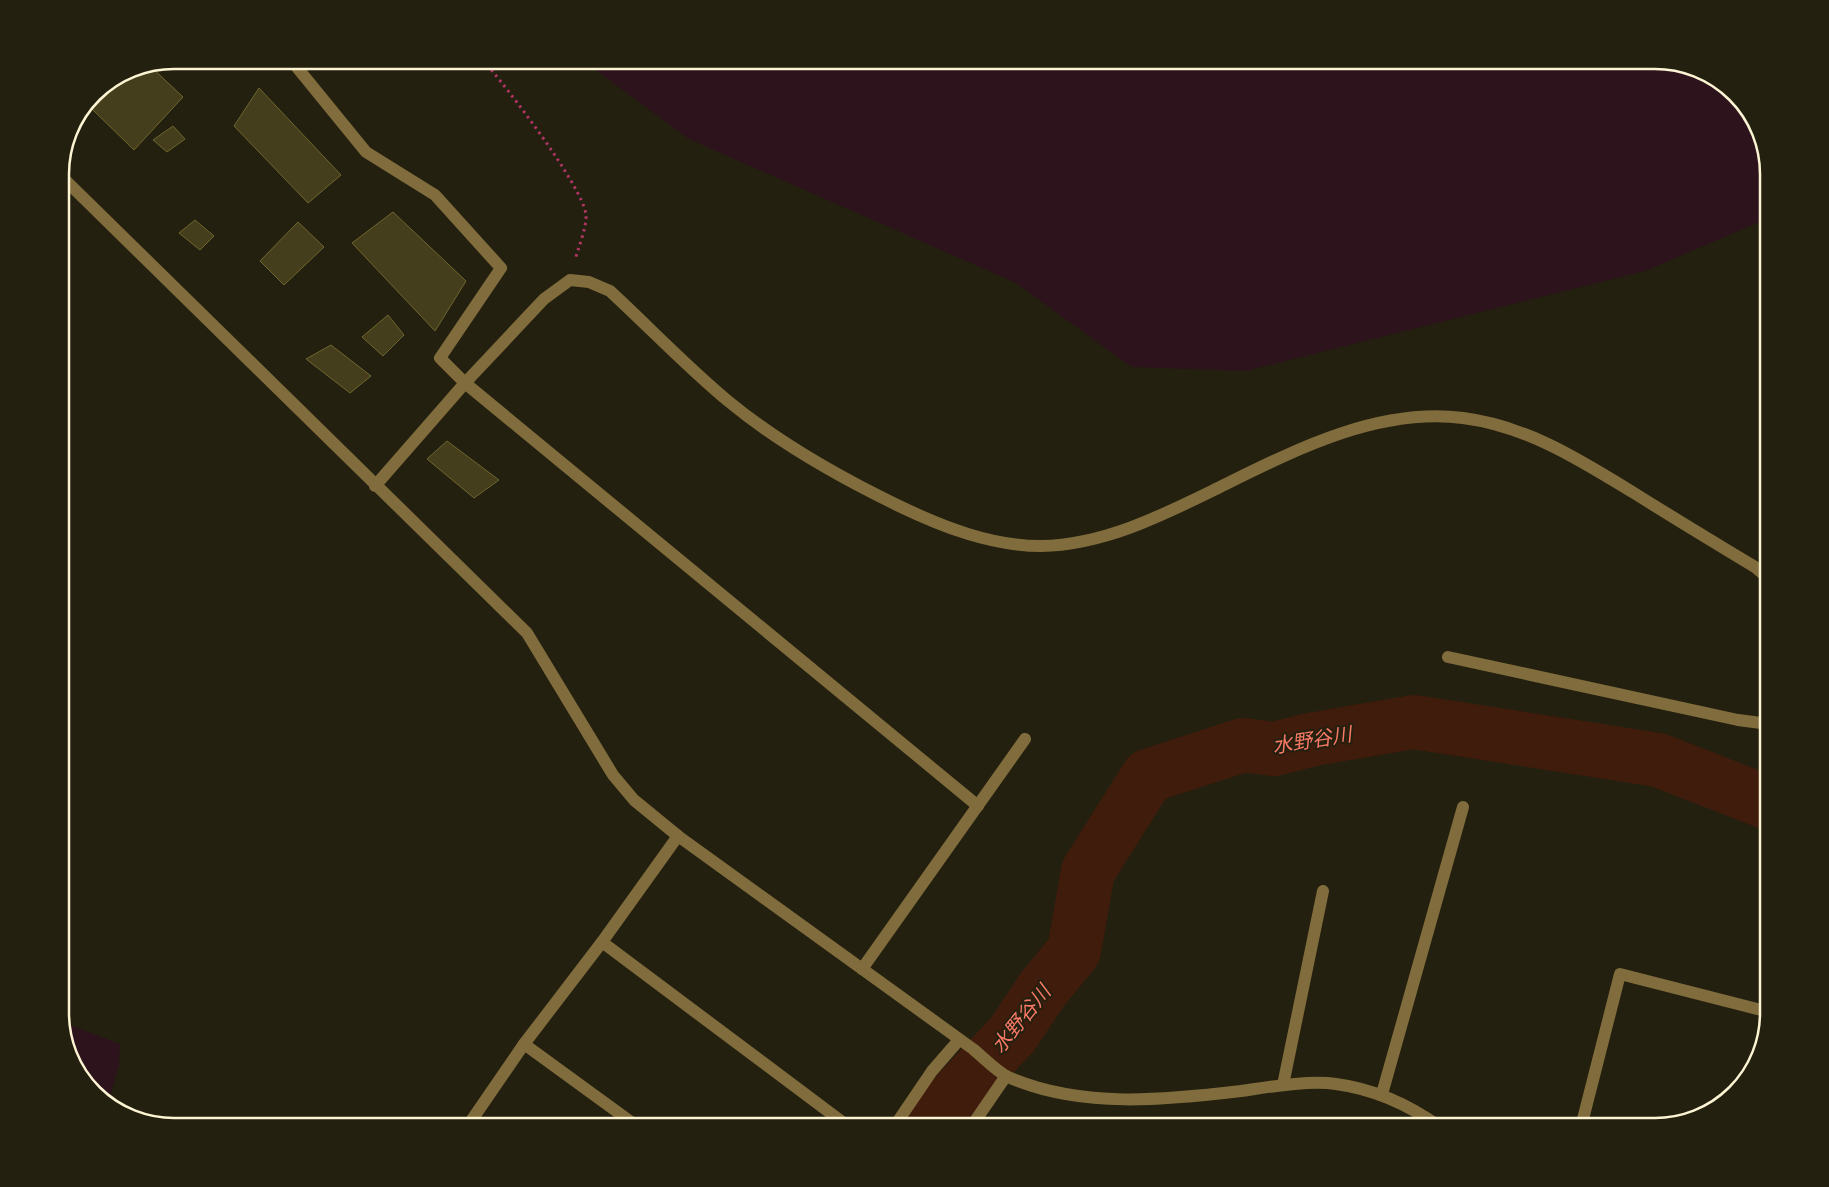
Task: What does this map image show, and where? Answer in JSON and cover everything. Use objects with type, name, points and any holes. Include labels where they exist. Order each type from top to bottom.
[{"type":"street","points":[[298,69],[366,152],[435,196],[501,268],[440,358],[465,383],[978,806]]},
{"type":"street","points":[[69,184],[374,486],[527,633],[613,775],[634,800],[678,836],[972,1048],[1006,1076],[1040,1088],[1129,1100],[1187,1097],[1283,1085],[1335,1083],[1382,1094],[1427,1118]]},
{"type":"street","points":[[374,486],[465,383],[544,299],[570,280],[588,282],[610,291],[728,401],[783,442],[836,475],[941,526],[994,541],[1041,546],[1092,539],[1156,518],[1308,445],[1364,427],[1406,418],[1462,418],[1512,429],[1562,449],[1760,572]]},
{"type":"street","points":[[1448,656],[1738,720],[1760,723]]},
{"type":"street","points":[[862,969],[1025,738]]},
{"type":"street","points":[[1382,1094],[1462,807]]},
{"type":"street","points":[[473,1118],[524,1044],[602,942],[678,836]]},
{"type":"street","points":[[1283,1085],[1323,891]]},
{"type":"street","points":[[602,942],[838,1118]]},
{"type":"street","points":[[1583,1118],[1620,974],[1760,1010]]},
{"type":"street","points":[[900,1118],[932,1071],[959,1040]]},
{"type":"street","points":[[524,1044],[626,1118]]},
{"type":"street","points":[[977,1118],[1006,1076]]},
{"type":"path","points":[[490,69],[535,128],[572,183],[586,216],[570,280]]},
{"type":"shaded area","points":[[594,69],[1669,70],[1682,72],[1714,86],[1743,115],[1755,140],[1758,153],[1760,222],[1645,271],[1246,371],[1131,367],[1016,283],[689,139]]},
{"type":"shaded area","points":[[70,1025],[120,1044],[119,1065],[110,1097],[99,1088],[83,1066],[74,1047]]},
{"type":"building","points":[[155,71],[183,97],[134,150],[92,109],[117,85],[140,74]]},
{"type":"building","points":[[259,88],[341,175],[308,203],[234,126]]},
{"type":"building","points":[[173,126],[185,139],[167,152],[153,140]]},
{"type":"building","points":[[393,212],[466,281],[435,331],[352,243]]},
{"type":"building","points":[[195,220],[214,236],[200,250],[179,233]]},
{"type":"building","points":[[298,222],[324,247],[284,285],[260,261]]},
{"type":"building","points":[[388,315],[404,335],[383,356],[362,337]]},
{"type":"building","points":[[331,345],[371,376],[350,393],[306,359]]},
{"type":"building","points":[[447,441],[499,480],[474,498],[427,459]]},
{"type":"waterway","name":"水野谷川","points":[[938,1118],[955,1095],[1012,1035],[1042,990],[1074,951],[1088,871],[1148,776],[1243,745],[1274,749],[1314,739],[1414,722],[1658,760],[1760,800]]}]
